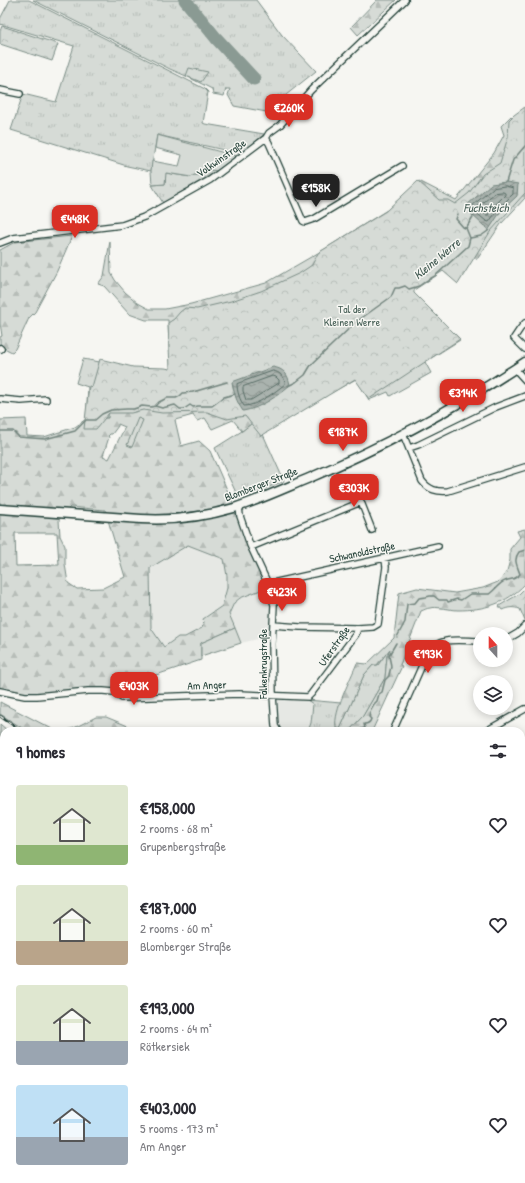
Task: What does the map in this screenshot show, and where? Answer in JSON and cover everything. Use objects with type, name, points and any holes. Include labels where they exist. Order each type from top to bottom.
[{"type":"street","name":"Volkwinstraße","points":[[0,243],[13,238],[122,225],[144,217],[210,180],[266,138],[280,125],[311,90],[405,0]]},
{"type":"street","points":[[0,90],[20,94]]},
{"type":"street","points":[[266,138],[302,221],[304,222],[314,219],[402,166]]},
{"type":"street","points":[[525,323],[514,338],[525,349]]},
{"type":"street","name":"Blomberger Straße","points":[[0,509],[160,520],[196,517],[239,506],[327,470],[403,434],[472,396],[525,362]]},
{"type":"street","points":[[515,369],[525,380]]},
{"type":"street","points":[[409,448],[496,407],[525,396]]},
{"type":"street","points":[[0,398],[21,401],[46,400]]},
{"type":"street","points":[[403,434],[424,484],[433,490],[448,491],[525,467]]},
{"type":"street","points":[[352,479],[372,530]]},
{"type":"street","points":[[251,547],[362,502]]},
{"type":"street","name":"Falkenkrugstraße","points":[[239,506],[240,516],[251,547],[268,584],[274,605],[272,644],[273,695],[276,727]]},
{"type":"street","name":"Schwanoldstraße","points":[[268,584],[343,566],[385,559],[438,546]]},
{"type":"street","name":"Uferstraße","points":[[273,695],[309,696],[356,634],[358,628],[373,627],[378,624],[386,567],[385,559]]},
{"type":"street","points":[[273,625],[358,628]]},
{"type":"street","points":[[513,636],[525,626]]},
{"type":"street","points":[[395,727],[430,649],[444,641],[473,641]]},
{"type":"street","name":"Am Anger","points":[[0,691],[25,696],[37,696],[88,690],[114,692],[122,698],[239,694],[273,695]]},
{"type":"street","points":[[493,727],[525,708]]},
{"type":"shaded area","points":[[187,544],[224,559],[227,576],[227,588],[222,606],[203,619],[204,622],[202,628],[185,637],[178,637],[164,647],[151,628],[150,568]]},
{"type":"shaded area","points":[[266,588],[270,599],[269,634],[264,634],[258,639],[241,643],[229,614],[234,603],[240,598]]},
{"type":"shaded area","points":[[277,698],[307,700],[313,704],[310,727],[279,726]]},
{"type":"green space","points":[[10,0],[29,0],[205,89],[208,92],[203,123],[264,134],[242,154],[157,135],[151,171],[127,166],[11,130],[23,94],[56,102],[74,46],[0,24],[0,19]]},
{"type":"green space","points":[[33,0],[256,0],[282,35],[316,71],[276,103],[272,113],[234,106],[228,95],[230,89],[226,89],[224,96],[213,94],[212,89]]},
{"type":"green space","points":[[377,0],[396,0],[358,35],[351,27]]},
{"type":"green space","points":[[2,26],[58,44],[52,61],[0,44],[0,31]]},
{"type":"green space","points":[[189,68],[208,72],[201,82],[186,76]]},
{"type":"green space","name":"Tal der Kleinen Werre","points":[[525,107],[525,193],[490,232],[458,284],[443,271],[414,290],[414,293],[460,339],[369,399],[355,379],[261,436],[245,416],[227,419],[207,412],[162,413],[143,410],[131,413],[109,413],[96,429],[84,429],[89,386],[92,387],[100,359],[133,367],[170,369],[168,323],[185,308],[197,309],[231,301],[261,291],[300,273],[312,265],[318,253],[386,211],[418,181],[439,200],[448,200],[455,204],[469,193],[483,174],[500,163],[508,137],[509,120]]},
{"type":"green space","points":[[511,116],[524,131],[525,198],[501,224],[478,258],[468,259],[212,346],[169,350],[168,320],[146,320],[129,314],[104,286],[98,284],[104,276],[110,241],[111,273],[115,280],[125,292],[138,303],[149,309],[165,309],[191,304],[266,283],[387,210],[419,181],[456,200],[494,153],[504,135],[501,126]]},
{"type":"green space","points":[[157,135],[236,156],[217,171],[204,169],[203,175],[194,175],[191,177],[166,173],[165,184],[152,185],[152,161],[179,166],[182,155],[155,148]]},
{"type":"green space","points":[[204,169],[217,171],[163,203],[152,185],[165,184],[165,173],[191,177],[194,175],[203,175]]},
{"type":"green space","points":[[72,236],[57,271],[35,312],[29,318],[15,349],[12,352],[0,346],[0,337],[2,336],[0,323],[0,250],[15,242]]},
{"type":"green space","points":[[423,307],[460,340],[425,362],[431,373],[390,396],[388,392],[369,400],[356,379],[262,432],[284,481],[239,499],[215,448],[242,431],[294,390]]},
{"type":"green space","points":[[83,359],[122,366],[108,418],[86,419],[88,387],[76,383]]},
{"type":"green space","points":[[173,387],[294,390],[242,431],[233,420],[212,429],[205,418],[197,421],[193,415],[175,420],[181,446],[199,441],[210,451],[236,510],[266,588],[240,598],[234,603],[229,614],[235,628],[201,643],[201,660],[126,685],[118,695],[104,689],[37,694],[12,692],[0,688],[0,420],[26,419],[27,436],[44,437],[75,427],[86,419],[108,418],[110,390]],"holes":[[[118,424],[125,427],[109,459],[103,456],[109,437],[108,436],[112,434]],[[70,507],[105,510],[125,577],[103,588],[77,589],[68,583],[65,564],[65,546],[60,536],[59,520]],[[15,533],[57,533],[59,565],[16,566]],[[188,545],[224,559],[227,576],[227,588],[222,606],[203,619],[204,622],[202,628],[185,637],[178,637],[164,647],[151,628],[150,568]]]},
{"type":"green space","points":[[138,418],[143,420],[132,447],[127,445]]},
{"type":"green space","points":[[525,529],[525,584],[518,591],[502,601],[486,607],[468,610],[428,608],[421,611],[400,665],[402,666],[374,727],[353,727],[363,716],[385,678],[387,656],[390,649],[377,665],[373,665],[364,675],[341,727],[336,727],[337,713],[357,663],[367,664],[394,638],[399,593],[417,588],[455,593],[483,588],[498,582],[507,571],[510,560],[510,549],[520,537],[517,531]]},
{"type":"green space","points":[[525,588],[525,621],[520,609],[507,608],[502,610],[499,606],[519,594]]},
{"type":"green space","points":[[235,628],[241,643],[201,656],[201,643]]},
{"type":"green space","points":[[391,647],[387,656],[385,678],[363,716],[353,727],[341,727],[364,675],[373,665],[378,665]]},
{"type":"green space","points":[[307,700],[341,703],[339,708],[340,727],[310,727],[313,704]]},
{"type":"green space","points":[[0,702],[48,727],[21,727],[0,714]]},
{"type":"green space","points":[[96,717],[106,717],[128,726],[127,727],[76,727]]},
{"type":"water","name":"Fuchsteich","points":[[506,182],[518,184],[517,196],[501,211],[488,231],[486,226],[484,226],[470,213],[467,205],[491,184]]},
{"type":"water","points":[[273,367],[280,369],[285,373],[290,385],[268,401],[250,410],[243,411],[236,397],[232,382]]},
{"type":"waterway","name":"Kleine Werre","points":[[506,182],[513,160],[525,146]]},
{"type":"waterway","points":[[458,214],[456,219],[465,228]]},
{"type":"waterway","name":"Kleine Werre","points":[[288,386],[305,375],[311,365],[356,322],[391,297],[395,288],[405,286],[409,289],[419,286],[435,276],[468,246],[470,238],[466,228],[474,215]]},
{"type":"waterway","points":[[470,238],[481,236],[488,231]]},
{"type":"waterway","name":"Kleine Werre","points":[[0,431],[13,431],[19,437],[45,439],[75,431],[86,420],[95,420],[102,414],[111,410],[134,409],[142,406],[151,407],[167,398],[176,398],[183,393],[193,392],[227,382]]},
{"type":"waterway","name":"Kleine Werre","points":[[155,406],[162,408],[175,405],[180,409],[184,409],[190,405],[193,407],[212,406],[224,397],[235,394]]},
{"type":"waterway","points":[[397,637],[405,622],[407,604],[415,603],[419,598],[430,596],[434,596],[439,600],[447,600],[448,602],[457,599],[461,600],[470,594],[489,594],[503,582],[520,574],[516,563],[516,558],[519,552],[525,550]]},
{"type":"waterway","points":[[365,727],[364,724],[368,723],[371,719],[369,717],[371,709],[377,701],[379,694],[382,692],[385,680],[389,676],[391,667],[389,655],[396,643]]},
{"type":"taxiway","points":[[185,0],[216,38],[254,79]]},
{"type":"railway","points":[[0,716],[16,727]]}]
